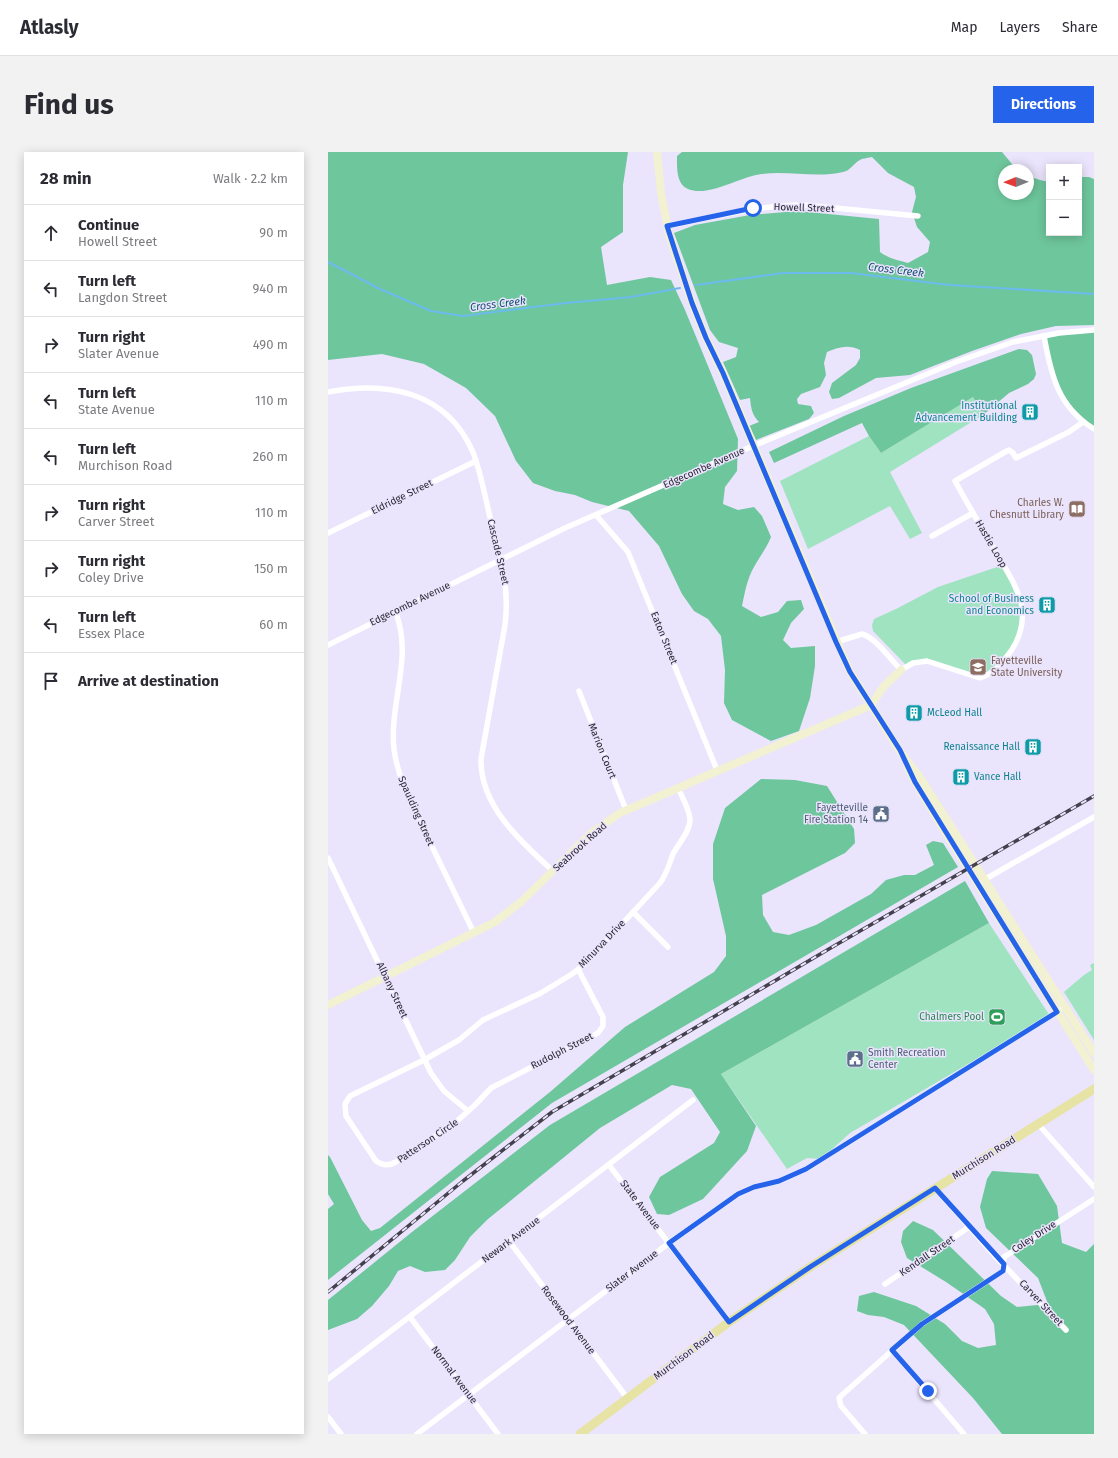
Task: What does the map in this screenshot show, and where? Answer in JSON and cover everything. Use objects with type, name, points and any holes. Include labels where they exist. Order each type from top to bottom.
[{"type":"main road","name":"Murchison Road","points":[[580,1434],[591,1431],[628,1398],[729,1322],[810,1267],[1094,1089]]},
{"type":"street","points":[[657,152],[661,193],[667,226],[692,303],[850,672],[900,750],[921,779],[982,881],[1057,1012],[1094,1070]]},
{"type":"street","name":"Howell Street","points":[[667,226],[753,208],[787,205],[918,216]]},
{"type":"street","name":"Edgecombe Avenue","points":[[328,645],[565,528],[753,446],[986,351],[1013,342],[1059,333],[1094,330]]},
{"type":"street","points":[[1044,336],[1051,372],[1056,386],[1064,400],[1083,422],[1094,429]]},
{"type":"street","name":"Cascade Street","points":[[328,392],[347,388],[373,387],[399,391],[423,399],[451,418],[466,439],[476,462],[506,586],[507,612],[481,759],[482,772],[487,792],[495,808],[518,838],[553,870]]},
{"type":"street","name":"Hastie Loop","points":[[901,670],[913,663],[927,662],[980,678],[988,675],[1013,649],[1017,642],[1022,625],[1022,608],[1020,600],[1009,576],[955,481],[1009,450],[1013,452],[1016,458],[1069,432],[1083,422]]},
{"type":"street","name":"Eldridge Street","points":[[328,533],[476,462]]},
{"type":"street","points":[[932,536],[973,513]]},
{"type":"street","name":"Eaton Street","points":[[596,515],[628,552],[717,770]]},
{"type":"street","name":"Spaulding Street","points":[[395,611],[401,627],[403,646],[394,720],[393,737],[396,762],[405,790],[474,933]]},
{"type":"street","points":[[836,642],[862,634],[866,635],[873,640],[901,670],[884,686],[871,705]]},
{"type":"street","name":"Marion Court","points":[[579,692],[626,810]]},
{"type":"street","name":"Seabrook Road","points":[[328,1005],[495,922],[522,902],[590,834],[615,816],[717,770],[871,705]]},
{"type":"street","name":"Minurva Drive","points":[[424,1060],[459,1040],[483,1020],[541,993],[578,969],[660,883],[665,876],[674,853],[689,826],[689,814],[678,788]]},
{"type":"street","points":[[982,881],[1094,817]]},
{"type":"street","name":"Albany Street","points":[[328,858],[386,976],[431,1073],[444,1090],[468,1111]]},
{"type":"street","points":[[982,881],[1094,1053]]},
{"type":"street","points":[[632,912],[668,947]]},
{"type":"street","name":"Rudolph Street","points":[[468,1111],[491,1088],[598,1034],[603,1026],[604,1017],[578,969]]},
{"type":"street","name":"Slater Avenue","points":[[417,1434],[669,1243],[738,1194],[754,1187],[779,1181],[806,1169],[1065,1007]]},
{"type":"street","name":"Patterson Circle","points":[[424,1060],[353,1094],[347,1100],[344,1108],[346,1116],[373,1158],[384,1165],[396,1162],[456,1122],[468,1111]]},
{"type":"street","name":"Newark Avenue","points":[[328,1379],[693,1100]]},
{"type":"street","points":[[1038,1124],[1094,1187]]},
{"type":"street","name":"State Avenue","points":[[609,1165],[729,1322]]},
{"type":"street","name":"Carver Street","points":[[935,1188],[1066,1330]]},
{"type":"street","name":"Coley Drive","points":[[865,1434],[840,1402],[839,1398],[922,1324],[1003,1271],[1004,1257],[1094,1200]]},
{"type":"street","name":"Kendall Street","points":[[885,1284],[970,1227]]},
{"type":"street","name":"Rosewood Avenue","points":[[508,1241],[628,1398]]},
{"type":"street","name":"Normal Avenue","points":[[410,1317],[498,1434]]},
{"type":"street","points":[[892,1350],[964,1434]]},
{"type":"street","points":[[328,1417],[341,1434]]},
{"type":"green space","points":[[328,152],[628,152],[623,185],[623,232],[601,247],[607,285],[650,277],[671,280],[685,310],[738,439],[737,471],[725,487],[723,504],[738,510],[754,507],[762,516],[771,537],[750,576],[746,586],[742,606],[761,617],[778,612],[787,601],[801,600],[804,609],[791,623],[783,640],[791,648],[815,646],[815,666],[810,698],[799,731],[771,741],[732,720],[724,703],[725,670],[721,636],[708,619],[694,611],[682,594],[659,546],[629,511],[592,502],[575,495],[555,491],[533,483],[516,461],[495,416],[466,388],[424,364],[382,354],[328,360]]},
{"type":"green space","points":[[682,152],[1002,152],[1012,164],[998,164],[998,200],[1034,200],[1034,178],[1046,181],[1046,236],[1082,236],[1082,177],[1094,179],[1094,325],[1056,326],[1021,334],[910,375],[876,378],[839,398],[832,399],[829,392],[832,383],[856,365],[860,358],[860,350],[856,348],[844,347],[835,349],[827,352],[824,363],[826,375],[820,387],[801,394],[797,399],[798,404],[811,406],[814,413],[809,419],[756,440],[749,426],[759,422],[752,411],[750,398],[740,400],[723,362],[736,357],[738,348],[719,342],[710,330],[674,233],[695,225],[750,215],[798,211],[879,219],[880,252],[896,260],[908,263],[928,252],[930,242],[917,227],[912,212],[916,197],[914,187],[888,173],[872,157],[861,159],[848,170],[843,172],[821,175],[767,173],[748,177],[713,189],[696,191],[684,187],[681,183],[677,170],[677,156]]},
{"type":"green space","points":[[1094,330],[1094,428],[1064,400],[1052,375],[1044,336]]},
{"type":"green space","points":[[1019,349],[1027,350],[1032,355],[1036,374],[1034,379],[1028,384],[1009,393],[983,415],[973,397],[881,453],[862,423],[774,463],[769,452],[844,416],[911,388]]},
{"type":"green space","points":[[973,397],[983,415],[890,472],[922,533],[910,539],[890,506],[808,549],[780,481],[869,436],[881,453]]},
{"type":"green space","points":[[1003,565],[1020,600],[1020,633],[1002,662],[980,678],[927,662],[907,666],[873,631],[872,625],[874,619],[938,587]]},
{"type":"green space","points":[[761,779],[795,780],[827,786],[854,829],[855,843],[845,853],[762,895],[763,915],[773,932],[789,935],[816,925],[871,894],[886,880],[904,875],[915,875],[934,865],[926,845],[933,841],[943,843],[958,867],[552,1103],[328,1280],[328,1209],[334,1204],[328,1194],[328,1155],[362,1220],[371,1231],[380,1228],[550,1092],[625,1027],[714,972],[726,956],[726,936],[713,879],[713,844],[725,808]]},
{"type":"green space","points":[[965,881],[989,923],[721,1074],[756,1126],[747,1151],[703,1199],[669,1215],[657,1214],[649,1197],[660,1177],[714,1143],[720,1132],[691,1089],[672,1085],[600,1128],[488,1219],[470,1237],[455,1260],[445,1270],[425,1272],[410,1266],[398,1271],[389,1286],[372,1306],[357,1319],[328,1330],[328,1300],[412,1232],[550,1125]]},
{"type":"green space","points":[[989,923],[1050,1016],[850,1133],[821,1159],[807,1158],[787,1169],[721,1074]]},
{"type":"green space","points":[[1094,963],[1094,1040],[1064,992],[1092,970],[1090,965]]},
{"type":"green space","points":[[992,1171],[1038,1174],[1057,1206],[1062,1243],[1086,1252],[1094,1244],[1094,1434],[1002,1434],[973,1398],[904,1325],[884,1317],[868,1315],[857,1311],[859,1296],[874,1292],[916,1306],[945,1324],[962,1341],[978,1348],[996,1345],[994,1324],[985,1309],[946,1282],[907,1258],[901,1242],[903,1231],[913,1221],[933,1230],[1001,1296],[1017,1307],[1048,1304],[1038,1278],[986,1228],[980,1207],[987,1179]]},
{"type":"waterway","name":"Cross Creek","points":[[328,262],[380,289],[431,311],[463,316],[566,303],[631,297],[680,288]]},
{"type":"waterway","name":"Cross Creek","points":[[696,285],[783,273],[851,273],[950,285],[1094,294]]},
{"type":"railway","points":[[328,1292],[463,1181],[552,1112],[834,946],[1094,796]]},
{"type":"place","name":"Institutional Advancement Building","points":[[1030,412]]},
{"type":"place","name":"Charles W. Chesnutt Library","points":[[1077,509]]},
{"type":"place","name":"School of Business and Economics","points":[[1047,605]]},
{"type":"place","name":"Fayetteville State University","points":[[978,667]]},
{"type":"place","name":"McLeod Hall","points":[[914,713]]},
{"type":"place","name":"Renaissance Hall","points":[[1033,747]]},
{"type":"place","name":"Vance Hall","points":[[961,777]]},
{"type":"place","name":"Fayetteville Fire Station 14","points":[[881,814]]},
{"type":"place","name":"Chalmers Pool","points":[[997,1017]]},
{"type":"place","name":"Smith Recreation Center","points":[[855,1059]]},
{"type":"route","points":[[753,208],[667,226],[692,303],[850,672],[900,750],[915,782],[1057,1012],[806,1169],[779,1181],[754,1187],[738,1194],[669,1243],[729,1322],[810,1267],[935,1188],[994,1255],[1004,1264],[1003,1271],[922,1324],[892,1350],[928,1391]]}]
